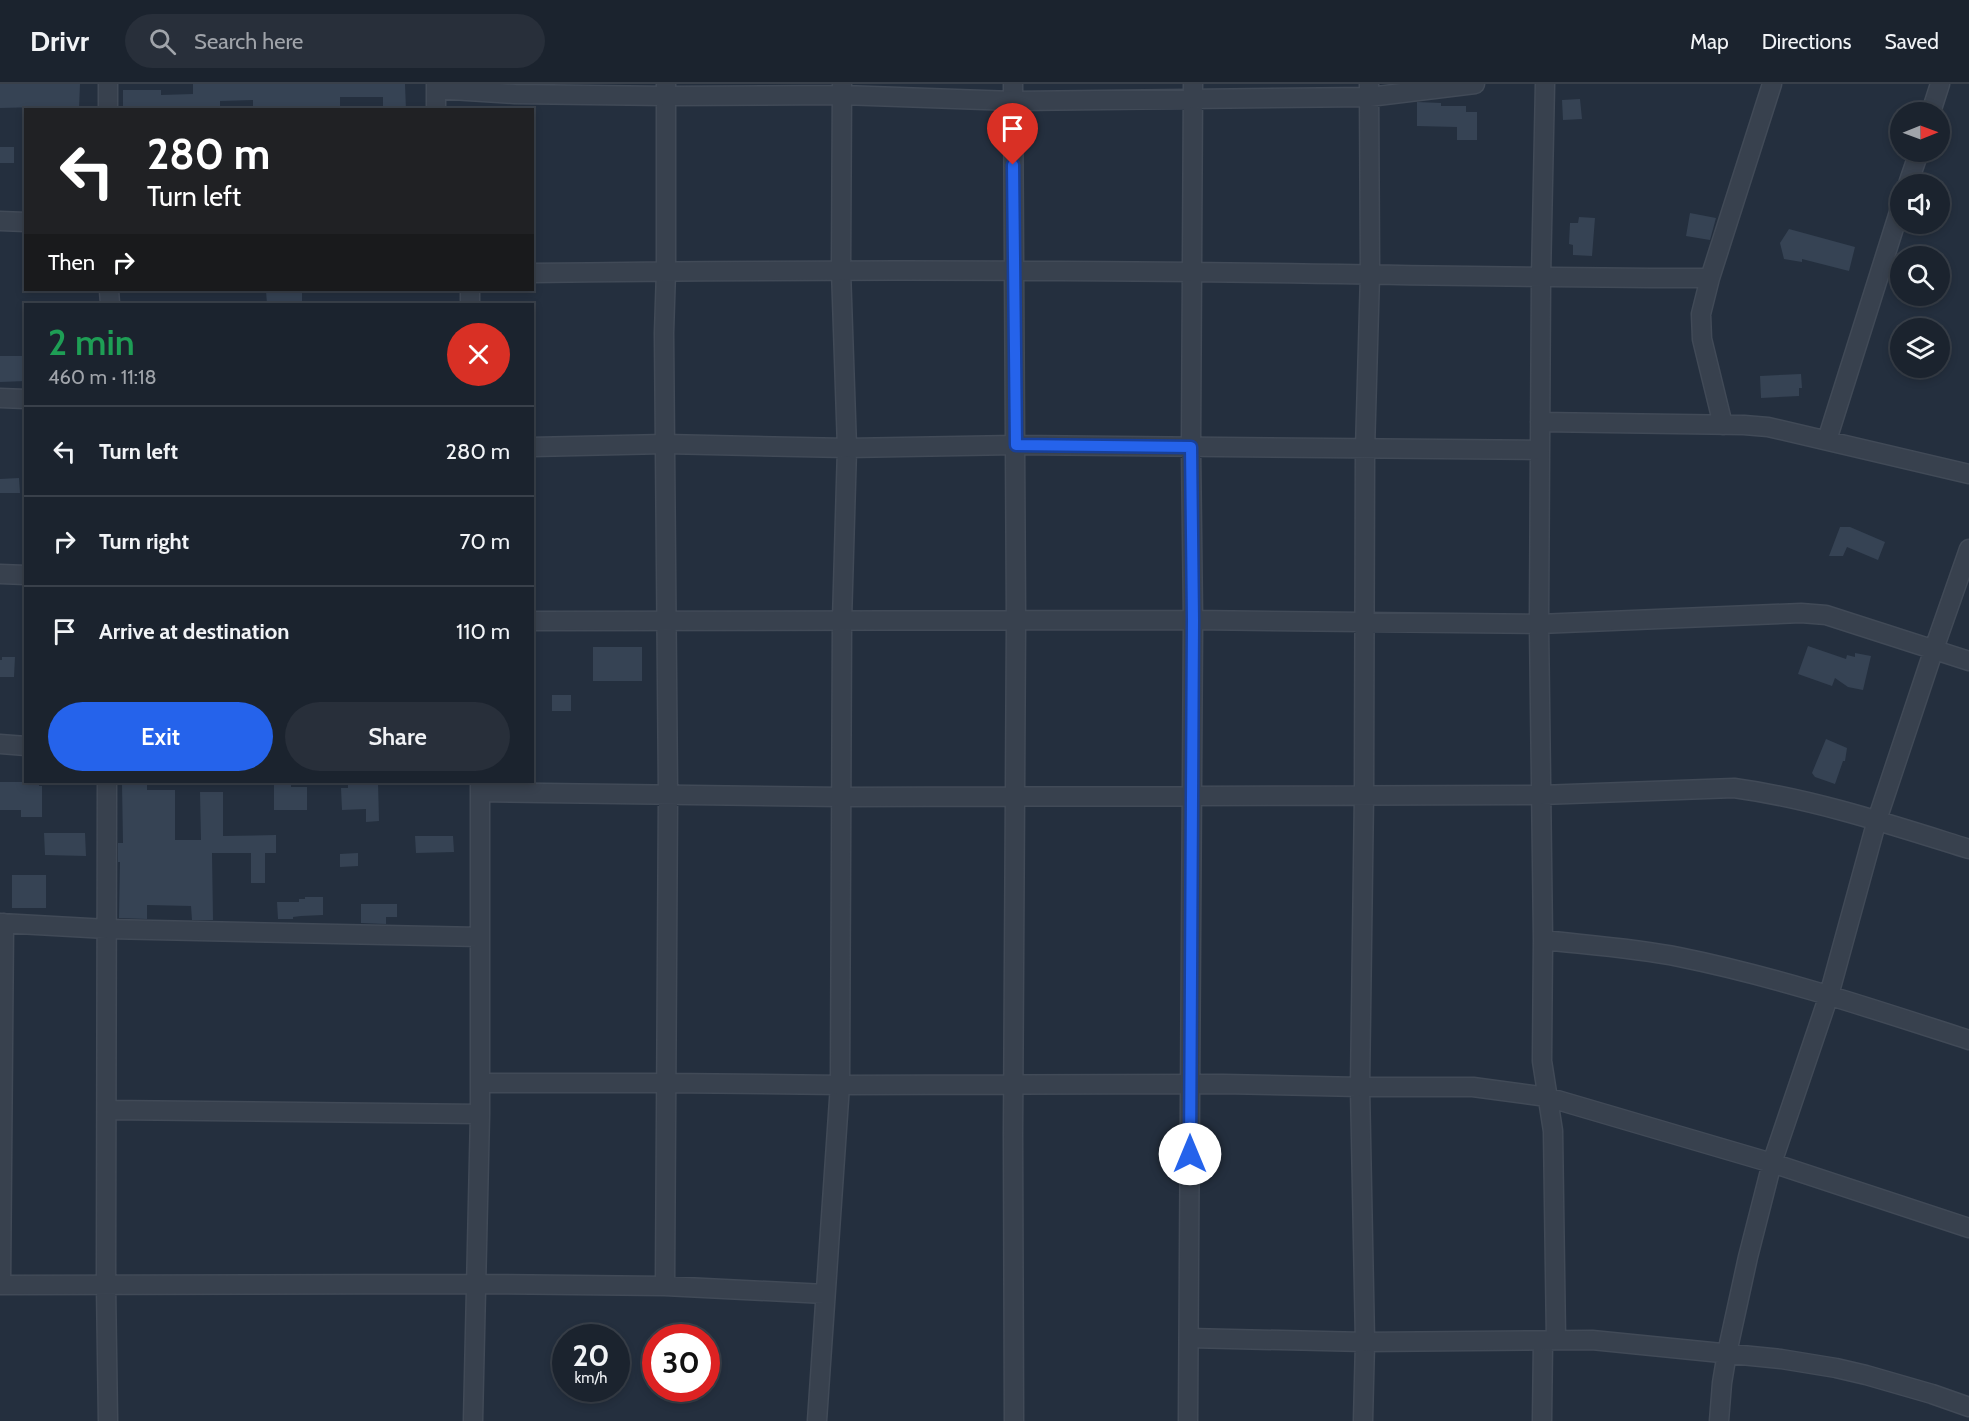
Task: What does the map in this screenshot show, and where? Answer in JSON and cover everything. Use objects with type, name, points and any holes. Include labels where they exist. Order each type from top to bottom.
[{"type":"street","points":[[108,84],[108,108]]},
{"type":"street","points":[[436,108],[436,86],[515,93],[666,90],[1193,92],[1369,90],[1474,84]]},
{"type":"street","points":[[1542,1421],[1550,1340],[1553,1131],[1542,1061],[1543,940],[1539,624],[1541,278],[1545,84]]},
{"type":"street","points":[[1723,425],[1701,328],[1701,315],[1710,278],[1772,84]]},
{"type":"street","points":[[1934,102],[1940,84]]},
{"type":"street","points":[[665,1286],[668,795],[664,333],[666,90]]},
{"type":"street","points":[[817,1421],[840,1085],[842,621],[847,448],[841,270],[842,90]]},
{"type":"street","points":[[1364,1421],[1365,1342],[1360,1087],[1365,450],[1370,274],[1369,90]]},
{"type":"street","points":[[1013,92],[1016,445],[1014,1421]]},
{"type":"street","points":[[1188,1421],[1193,620],[1191,447],[1193,92]]},
{"type":"street","points":[[0,221],[24,222]]},
{"type":"street","points":[[1827,440],[1892,234]]},
{"type":"street","points":[[534,273],[841,270],[1710,278]]},
{"type":"street","points":[[0,398],[24,399]]},
{"type":"street","points":[[1540,422],[1768,427],[1969,474]]},
{"type":"street","points":[[534,447],[665,444],[847,448],[1016,445],[1540,450]]},
{"type":"street","points":[[1719,1421],[1727,1353],[1772,1163],[1828,995],[1877,820],[1969,549]]},
{"type":"street","points":[[0,574],[24,575]]},
{"type":"street","points":[[534,621],[1193,620],[1539,624],[1801,613],[1826,615],[1969,661]]},
{"type":"street","points":[[0,744],[24,746]]},
{"type":"street","points":[[107,783],[108,1421]]},
{"type":"street","points":[[473,1421],[480,1114],[480,787],[668,795],[841,797],[1541,795],[1734,788],[1763,792],[1877,820],[1969,849]]},
{"type":"street","points":[[480,937],[106,929],[2,923],[0,1285],[665,1286],[825,1294]]},
{"type":"street","points":[[1543,940],[1679,957],[1828,995],[1969,1040]]},
{"type":"street","points":[[480,1083],[1223,1084],[1473,1087],[1547,1097],[1772,1163],[1969,1228]]},
{"type":"street","points":[[107,1110],[480,1114]]},
{"type":"street","points":[[1189,1338],[1365,1342],[1593,1340],[1781,1359],[1866,1375],[1969,1407]]},
{"type":"building","points":[[0,84],[80,84],[79,108],[0,108]]},
{"type":"building","points":[[193,84],[405,84],[406,108],[383,108],[383,97],[340,97],[340,107],[253,108],[253,100],[220,101],[220,108],[123,108],[123,90],[161,90],[161,95],[193,94]]},
{"type":"building","points":[[1580,99],[1582,119],[1563,120],[1562,100]]},
{"type":"building","points":[[1417,102],[1441,103],[1441,106],[1466,106],[1466,112],[1477,112],[1477,140],[1457,140],[1457,127],[1417,126]]},
{"type":"building","points":[[0,147],[14,147],[14,163],[0,163]]},
{"type":"building","points":[[1690,213],[1716,218],[1710,240],[1686,236]]},
{"type":"building","points":[[1579,217],[1595,218],[1592,256],[1573,255],[1573,245],[1569,244],[1570,223],[1578,223]]},
{"type":"building","points":[[1789,229],[1855,247],[1849,271],[1802,259],[1802,262],[1784,259],[1780,243]]},
{"type":"building","points":[[266,291],[302,291],[302,303],[267,303]]},
{"type":"building","points":[[0,356],[24,356],[24,381],[0,382]]},
{"type":"building","points":[[1801,374],[1802,388],[1799,388],[1799,396],[1761,398],[1760,376]]},
{"type":"building","points":[[19,478],[20,493],[0,493],[0,479]]},
{"type":"building","points":[[1840,527],[1850,527],[1885,542],[1878,560],[1847,547],[1843,556],[1829,556]]},
{"type":"building","points":[[1808,646],[1846,659],[1847,655],[1855,657],[1855,653],[1871,656],[1863,690],[1848,687],[1835,678],[1832,686],[1798,674]]},
{"type":"building","points":[[593,647],[642,647],[642,681],[593,681]]},
{"type":"building","points":[[2,657],[15,657],[14,677],[0,677]]},
{"type":"building","points":[[552,695],[571,695],[571,711],[552,711]]},
{"type":"building","points":[[1826,739],[1847,748],[1845,761],[1843,761],[1835,784],[1815,777],[1812,773]]},
{"type":"building","points":[[0,782],[39,783],[39,786],[42,786],[42,817],[21,817],[21,810],[0,810]]},
{"type":"building","points":[[147,783],[147,790],[175,790],[175,840],[201,840],[200,792],[223,792],[223,836],[276,835],[276,853],[265,853],[265,883],[251,883],[251,853],[212,853],[213,920],[192,920],[191,906],[147,905],[147,919],[119,918],[118,843],[123,843],[122,784]]},
{"type":"building","points":[[274,783],[291,783],[291,787],[307,787],[307,810],[274,810]]},
{"type":"building","points":[[348,783],[378,783],[379,821],[366,822],[366,809],[342,810],[341,788],[348,788]]},
{"type":"building","points":[[44,833],[85,833],[86,856],[45,855]]},
{"type":"building","points":[[415,836],[453,836],[454,852],[416,853]]},
{"type":"building","points":[[358,853],[358,866],[340,867],[340,854]]},
{"type":"building","points":[[12,875],[46,875],[46,908],[12,908]]},
{"type":"building","points":[[305,897],[323,897],[323,915],[278,919],[277,902],[299,902],[299,899],[305,899]]},
{"type":"building","points":[[361,904],[397,904],[397,917],[386,917],[386,924],[361,923]]},
{"type":"route","points":[[1013,165],[1016,445],[1191,447],[1193,620],[1190,1154]]}]
